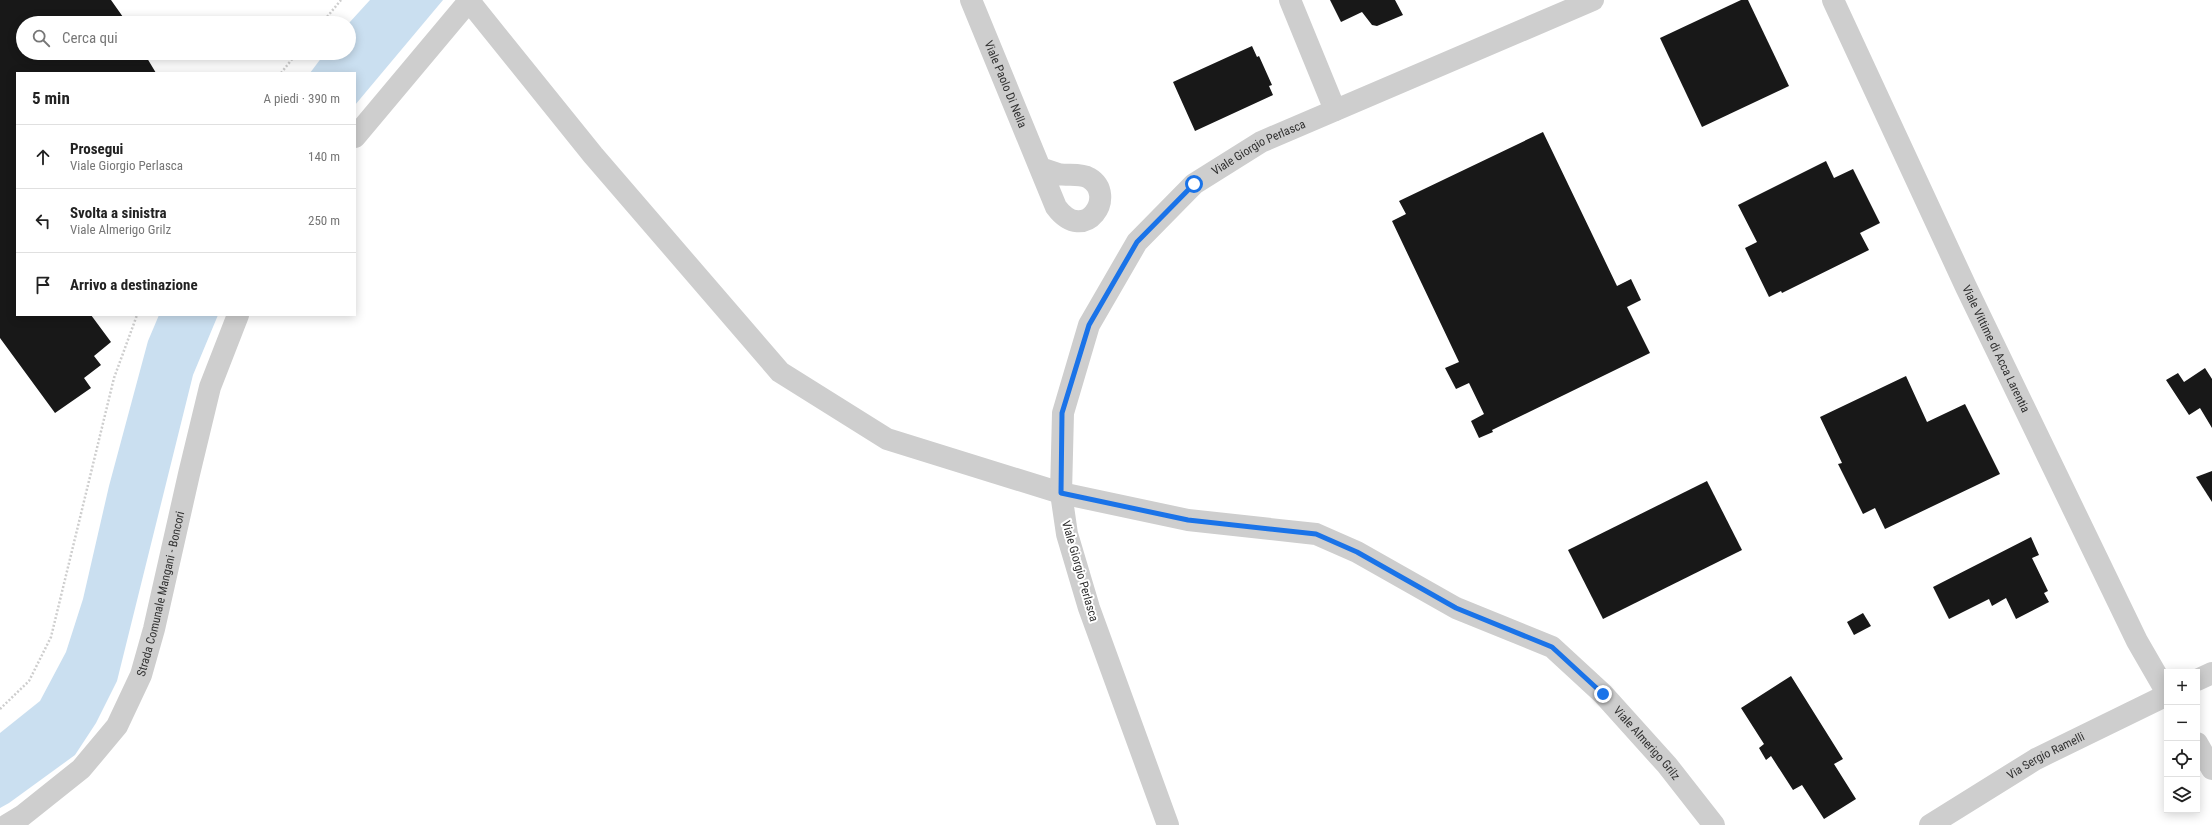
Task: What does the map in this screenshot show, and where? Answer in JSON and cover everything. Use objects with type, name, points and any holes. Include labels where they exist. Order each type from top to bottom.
[{"type":"street","points":[[356,136],[469,0]]},
{"type":"street","name":"Viale Almerigo Grilz","points":[[469,0],[593,155],[780,372],[887,439],[1061,493],[1188,520],[1316,534],[1357,552],[1456,608],[1552,647],[1603,694],[1667,765],[1714,825]]},
{"type":"street","name":"Viale Paolo Di Nella","points":[[971,0],[1040,168]]},
{"type":"street","points":[[1290,0],[1335,110]]},
{"type":"street","name":"Viale Giorgio Perlasca","points":[[1168,825],[1089,608],[1067,534],[1061,493],[1062,413],[1089,325],[1137,242],[1194,184],[1261,142],[1593,0]]},
{"type":"street","name":"Viale Vittime di Acca Larentia","points":[[1833,0],[1966,287],[2123,613],[2164,689]]},
{"type":"street","name":"Strada Comunale Mangani - Boncori","points":[[7,825],[22,816],[81,769],[117,726],[141,675],[154,629],[210,388],[238,316]]},
{"type":"street","points":[[2200,679],[2212,673]]},
{"type":"street","name":"Via Sergio Ramelli","points":[[1930,825],[2036,759],[2164,695]]},
{"type":"street","points":[[2200,749],[2212,769]]},
{"type":"path","points":[[328,16],[341,0]]},
{"type":"path","points":[[282,72],[292,60]]},
{"type":"path","points":[[0,709],[29,681],[52,637],[114,378],[137,316]]},
{"type":"water","points":[[370,0],[443,0],[356,104],[356,72],[311,72],[320,60],[356,60],[355,16]]},
{"type":"water","points":[[159,316],[218,316],[193,375],[117,681],[96,723],[75,755],[0,808],[0,733],[40,701],[66,652],[83,599],[109,486],[148,341]]},
{"type":"building","points":[[0,0],[111,0],[122,16],[16,16],[16,60],[148,60],[155,72],[16,72],[16,316],[92,316],[111,342],[94,356],[101,365],[84,378],[91,388],[55,413],[0,338]]},
{"type":"building","points":[[1330,0],[1395,0],[1403,15],[1377,26],[1372,25],[1362,12],[1341,22]]},
{"type":"building","points":[[1741,0],[1748,0],[1789,86],[1702,127],[1660,38]]},
{"type":"building","points":[[1252,46],[1257,57],[1259,56],[1272,85],[1269,86],[1273,95],[1195,131],[1173,82]]},
{"type":"building","points":[[1543,132],[1617,286],[1631,279],[1641,300],[1627,307],[1650,353],[1492,430],[1493,432],[1479,438],[1471,421],[1484,414],[1469,383],[1456,389],[1445,368],[1459,362],[1392,221],[1406,214],[1399,201]]},
{"type":"building","points":[[1826,161],[1834,178],[1853,169],[1880,223],[1860,233],[1869,250],[1782,293],[1781,291],[1769,297],[1745,248],[1757,242],[1738,205]]},
{"type":"building","points":[[2205,368],[2212,379],[2212,428],[2200,408],[2189,415],[2166,380],[2178,373],[2184,382]]},
{"type":"building","points":[[1906,376],[1927,422],[1965,404],[2000,474],[1885,529],[1875,508],[1863,514],[1838,464],[1842,463],[1820,417]]},
{"type":"building","points":[[2212,471],[2212,502],[2196,477]]},
{"type":"building","points":[[1707,481],[1742,550],[1603,619],[1568,550]]},
{"type":"building","points":[[2031,537],[2039,555],[2032,558],[2048,591],[2044,593],[2049,602],[2016,619],[2006,598],[1992,606],[1989,599],[1949,619],[1933,587]]},
{"type":"building","points":[[1863,613],[1871,626],[1854,635],[1847,622]]},
{"type":"building","points":[[1791,676],[1843,759],[1834,764],[1856,799],[1824,819],[1802,785],[1793,790],[1771,756],[1766,760],[1759,748],[1764,744],[1741,708]]},
{"type":"route","points":[[1194,184],[1137,242],[1089,325],[1062,413],[1061,493],[1188,520],[1316,534],[1357,552],[1456,608],[1552,647],[1603,694]]}]
